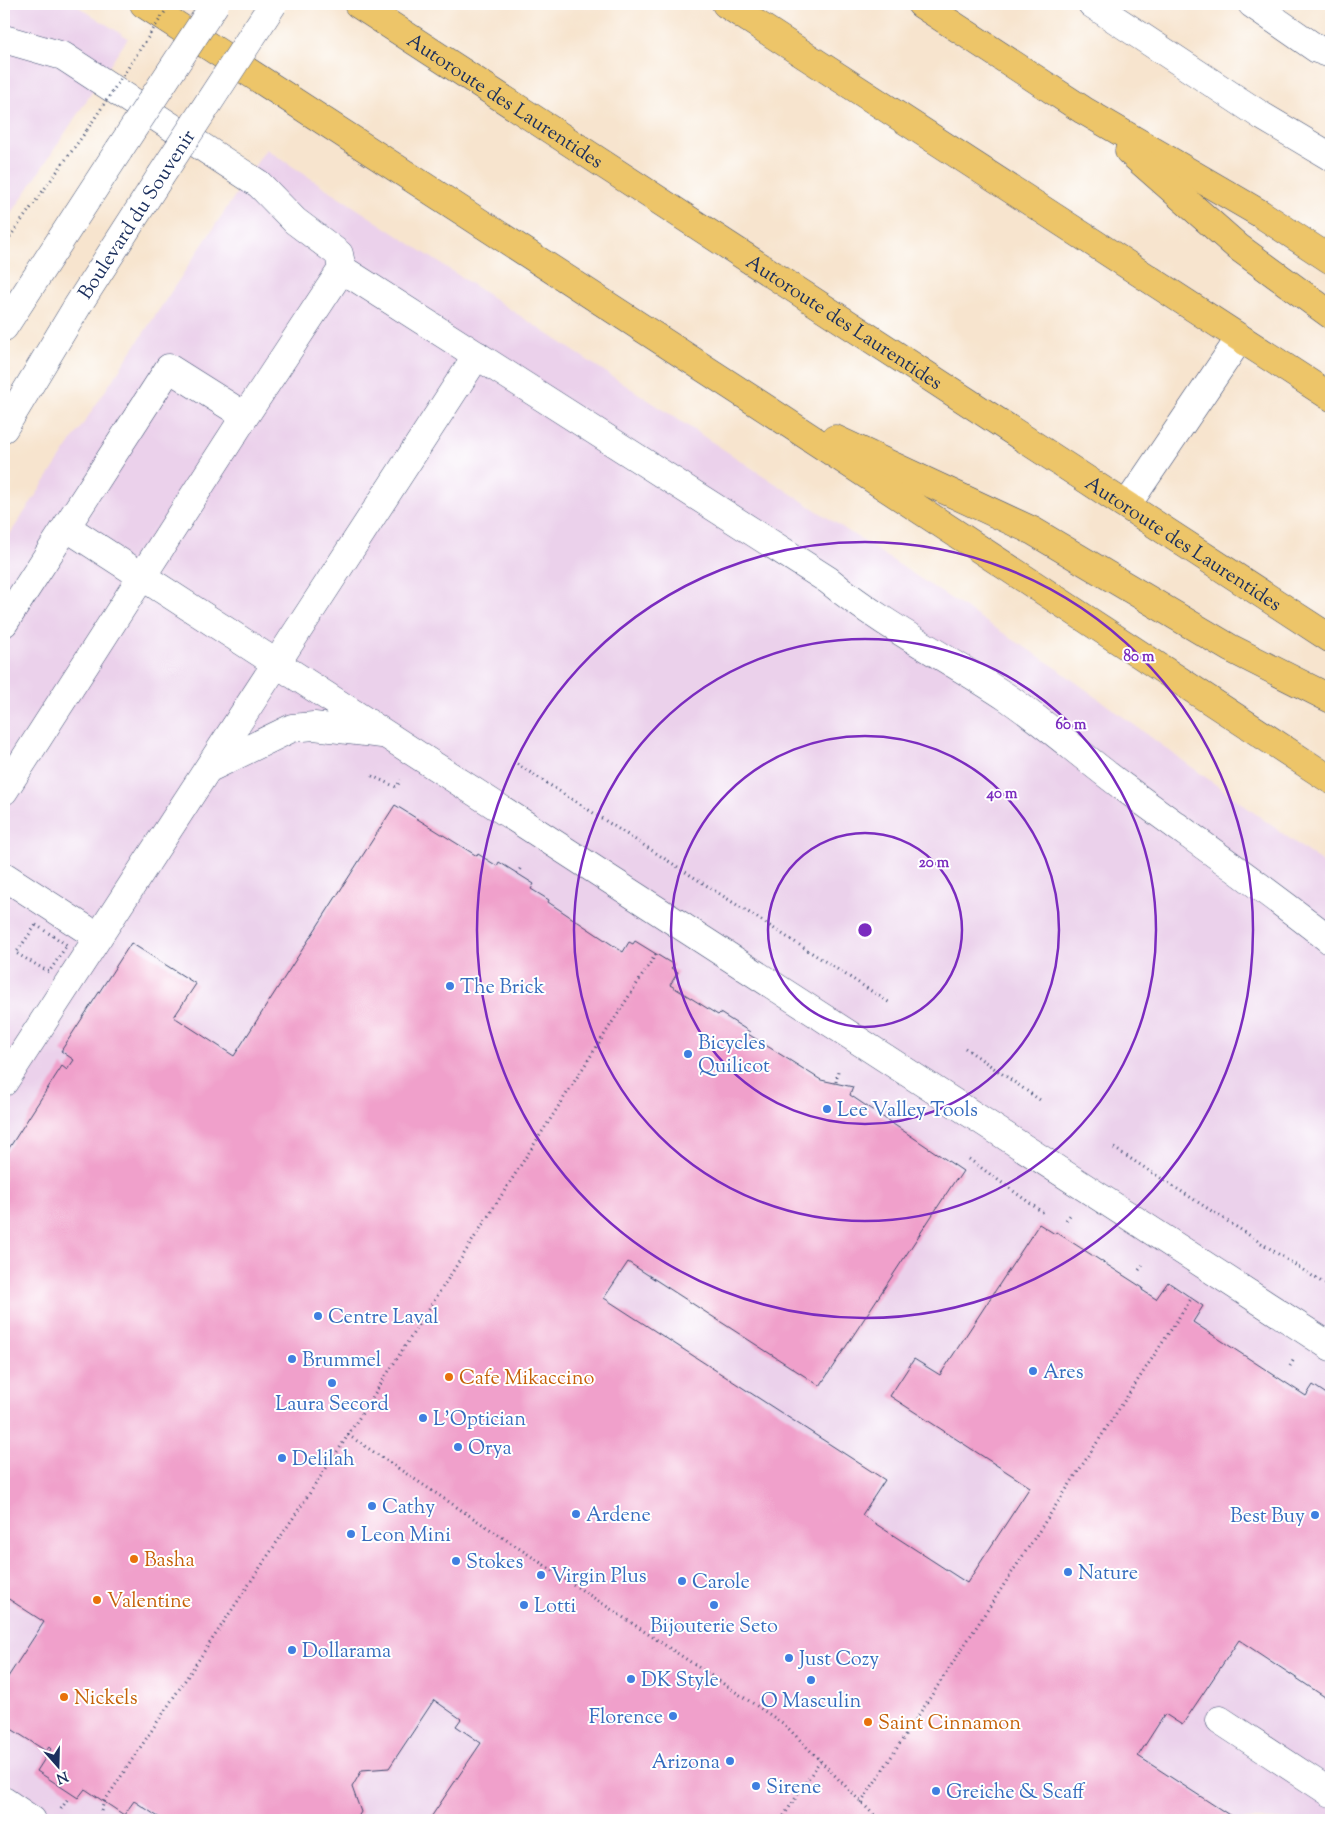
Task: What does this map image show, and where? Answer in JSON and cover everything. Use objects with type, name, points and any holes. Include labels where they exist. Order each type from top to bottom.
[{"type":"highway","points":[[144,4],[759,404],[1331,780]]},
{"type":"highway","name":"Autoroute des Laurentides","points":[[358,4],[1331,639]]},
{"type":"highway","points":[[726,4],[1331,398]]},
{"type":"highway","points":[[921,4],[1083,110],[1261,214],[1331,260]]},
{"type":"highway","points":[[1083,110],[1238,247],[1331,315]]},
{"type":"highway","points":[[759,404],[1033,531],[1230,648],[1331,699]]},
{"type":"street","points":[[4,327],[214,4]]},
{"type":"street","name":"Boulevard du Souvenir","points":[[4,428],[78,305],[273,4]]},
{"type":"street","points":[[1092,4],[1262,116],[1331,157]]},
{"type":"street","points":[[1252,4],[1317,49],[1331,54]]},
{"type":"street","points":[[4,39],[63,56],[259,184],[295,220],[339,254],[342,268],[828,580],[886,624],[931,648],[1009,700],[1122,786],[1266,890],[1331,941]]},
{"type":"street","points":[[4,792],[342,268]]},
{"type":"street","points":[[1127,505],[1240,338]]},
{"type":"street","points":[[4,1082],[477,355]]},
{"type":"street","points":[[4,623],[169,368],[245,416]]},
{"type":"street","points":[[66,527],[1331,1347]]},
{"type":"street","points":[[207,770],[292,728],[314,726],[386,734]]},
{"type":"street","points":[[4,876],[98,937]]},
{"type":"street","points":[[1220,1720],[1331,1793]]},
{"type":"street","points":[[4,1801],[32,1820]]},
{"type":"path","points":[[4,245],[87,130],[170,4]]},
{"type":"path","points":[[517,764],[890,1003]]},
{"type":"path","points":[[372,776],[396,787]]},
{"type":"path","points":[[517,874],[522,866]]},
{"type":"path","points":[[36,925],[67,945],[49,972],[16,953],[36,925]]},
{"type":"path","points":[[101,1811],[104,1802],[348,1435],[656,954]]},
{"type":"path","points":[[966,1048],[1040,1100]]},
{"type":"path","points":[[836,1082],[838,1071]]},
{"type":"path","points":[[1114,1148],[1331,1288]]},
{"type":"path","points":[[969,1159],[1045,1214]]},
{"type":"path","points":[[862,1803],[1191,1299]]},
{"type":"path","points":[[348,1435],[784,1724],[862,1803],[882,1820]]},
{"type":"path","points":[[781,1820],[820,1761]]},
{"type":"shaded area","points":[[4,4],[74,4],[128,38],[4,225]]},
{"type":"shaded area","points":[[266,149],[1055,667],[1331,869],[1331,1820],[4,1820],[4,543]]},
{"type":"building","name":"Centre Laval","points":[[395,805],[477,856],[478,854],[497,866],[499,862],[534,884],[531,889],[549,900],[548,902],[623,952],[629,942],[633,944],[635,941],[674,965],[671,968],[678,972],[670,985],[718,1015],[720,1013],[750,1032],[748,1034],[821,1080],[853,1087],[850,1095],[963,1171],[820,1386],[628,1262],[604,1298],[885,1480],[862,1515],[967,1583],[1030,1487],[890,1396],[914,1359],[940,1375],[1039,1224],[1055,1234],[1056,1232],[1143,1288],[1142,1290],[1156,1299],[1168,1282],[1203,1306],[1193,1322],[1306,1396],[1313,1385],[1331,1397],[1331,1701],[1239,1640],[1182,1725],[1165,1714],[1138,1756],[1237,1820],[429,1820],[481,1743],[456,1726],[461,1719],[434,1700],[389,1768],[362,1770],[352,1787],[361,1812],[356,1820],[163,1820],[134,1801],[124,1815],[85,1789],[78,1798],[37,1771],[51,1749],[49,1747],[46,1751],[5,1725],[8,1720],[4,1718],[4,1683],[44,1622],[4,1596],[4,1156],[62,1066],[67,1070],[74,1060],[61,1051],[131,943],[196,984],[174,1017],[234,1056]]},
{"type":"place","name":"The Brick","points":[[450,986]]},
{"type":"place","name":"Bicycles Quilicot","points":[[688,1054]]},
{"type":"place","name":"Lee Valley Tools","points":[[827,1109]]},
{"type":"place","name":"Centre Laval","points":[[318,1316]]},
{"type":"place","name":"Brummel","points":[[292,1359]]},
{"type":"place","name":"Ares","points":[[1033,1371]]},
{"type":"place","name":"Cafe Mikaccino","points":[[449,1377]]},
{"type":"place","name":"Laura Secord","points":[[332,1383]]},
{"type":"place","name":"L'Optician","points":[[423,1418]]},
{"type":"place","name":"Orya","points":[[458,1447]]},
{"type":"place","name":"Delilah","points":[[282,1458]]},
{"type":"place","name":"Cathy","points":[[372,1506]]},
{"type":"place","name":"Ardene","points":[[576,1514]]},
{"type":"place","name":"Best Buy","points":[[1315,1515]]},
{"type":"place","name":"Leon Mini","points":[[351,1534]]},
{"type":"place","name":"Basha","points":[[134,1559]]},
{"type":"place","name":"Stokes","points":[[456,1561]]},
{"type":"place","name":"Nature","points":[[1068,1572]]},
{"type":"place","name":"Virgin Plus","points":[[541,1575]]},
{"type":"place","name":"Carole","points":[[682,1581]]},
{"type":"place","name":"Valentine","points":[[97,1600]]},
{"type":"place","name":"Lotti","points":[[524,1605]]},
{"type":"place","name":"Bijouterie Seto","points":[[714,1605]]},
{"type":"place","name":"Dollarama","points":[[292,1650]]},
{"type":"place","name":"Just Cozy","points":[[789,1658]]},
{"type":"place","name":"DK Style","points":[[631,1679]]},
{"type":"place","name":"O Masculin","points":[[811,1680]]},
{"type":"place","name":"Nickels","points":[[64,1697]]},
{"type":"place","name":"Florence","points":[[673,1716]]},
{"type":"place","name":"Saint Cinnamon","points":[[868,1722]]},
{"type":"place","name":"Arizona","points":[[730,1761]]},
{"type":"place","name":"Sirene","points":[[756,1786]]},
{"type":"place","name":"Greiche & Scaff","points":[[936,1791]]}]
